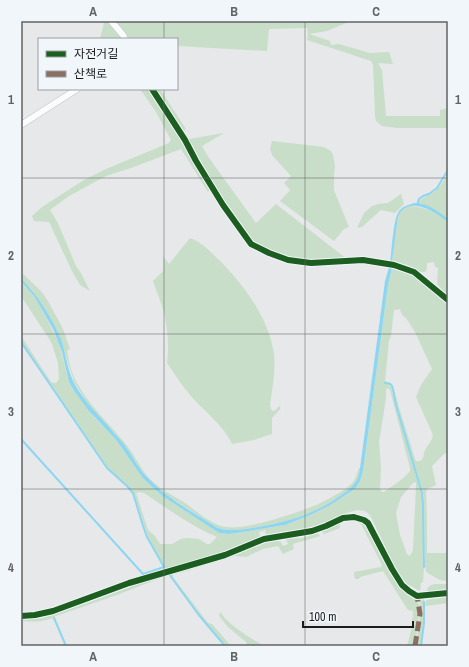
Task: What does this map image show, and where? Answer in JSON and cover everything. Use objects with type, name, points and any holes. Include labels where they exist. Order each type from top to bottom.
[{"type":"street","points":[[111,21],[125,38]]},
{"type":"street","points":[[21,125],[75,90]]},
{"type":"street","points":[[153,90],[185,140],[223,205],[251,244],[288,260],[311,263],[363,260],[394,265],[414,272],[448,300]]},
{"type":"street","points":[[21,616],[53,611],[129,583],[225,555],[264,539],[312,531],[343,518],[354,517],[368,523],[392,569],[402,585],[409,591],[417,596],[448,593]]},
{"type":"green space","points":[[98,21],[110,21],[123,38],[100,38],[104,23]]},
{"type":"green space","points":[[113,21],[351,21],[327,31],[309,34],[330,41],[331,45],[339,44],[370,53],[389,52],[393,64],[378,63],[382,70],[386,116],[440,116],[440,110],[448,108],[448,128],[396,128],[382,126],[376,121],[375,116],[373,65],[371,61],[307,40],[307,28],[269,29],[267,51],[178,46],[178,38],[126,38]]},
{"type":"green space","points":[[141,90],[149,90],[210,190],[208,192],[181,149],[106,176],[69,196],[50,210],[58,223],[76,266],[90,291],[80,285],[49,222],[34,221],[32,216],[42,207],[84,180],[106,169],[169,143],[171,140],[156,112]]},
{"type":"green space","points":[[157,90],[161,90],[186,129],[184,131]]},
{"type":"green space","points":[[224,133],[202,146],[256,223],[276,204],[347,259],[286,258],[256,243],[252,239],[214,185],[189,139]]},
{"type":"green space","points":[[272,141],[324,147],[331,151],[335,166],[334,190],[349,227],[344,229],[334,241],[280,201],[290,190],[284,183],[291,176],[272,155],[270,149]]},
{"type":"green space","points":[[448,172],[448,219],[423,204],[418,203],[422,198],[433,193],[439,187]]},
{"type":"green space","points":[[401,194],[404,204],[395,213],[381,210],[362,227],[357,228],[364,213],[372,206],[388,203]]},
{"type":"green space","points":[[409,206],[430,211],[440,216],[448,223],[448,296],[437,284],[438,268],[435,267],[434,262],[427,263],[427,269],[425,272],[420,272],[407,265],[392,262],[398,217],[402,210]]},
{"type":"green space","points":[[190,238],[208,249],[236,278],[253,302],[266,327],[274,354],[274,380],[270,406],[272,411],[276,410],[279,406],[281,408],[272,418],[272,434],[254,440],[232,444],[224,431],[188,392],[167,363],[168,346],[166,323],[163,309],[153,281],[163,271],[163,256],[169,264]]},
{"type":"green space","points":[[392,268],[396,268],[416,277],[448,305],[448,455],[445,453],[432,466],[436,485],[427,489],[426,492],[427,553],[448,552],[448,581],[440,580],[426,572],[423,493],[396,405],[392,386],[385,383],[391,387],[395,405],[422,494],[424,566],[423,582],[421,583],[420,591],[407,584],[400,575],[370,515],[365,511],[357,510],[312,528],[266,535],[265,530],[259,532],[260,537],[237,548],[165,569],[148,537],[134,493],[108,468],[21,341],[21,336],[51,382],[56,383],[59,379],[58,363],[52,344],[21,296],[21,281],[34,296],[59,343],[69,382],[94,417],[117,441],[142,477],[164,497],[219,533],[229,534],[249,531],[285,525],[310,515],[348,494],[355,489],[360,481],[363,471],[388,285]],"holes":[[[400,309],[402,315],[406,318],[415,332],[432,369],[421,385],[416,397],[433,435],[421,461],[416,461],[415,459],[394,389],[391,383],[385,381],[394,310]],[[387,388],[390,390],[410,471],[406,476],[383,492],[380,488],[381,469],[379,440],[386,398]],[[414,482],[416,483],[413,550],[409,556],[400,535],[396,513],[401,497]],[[136,493],[144,493],[207,533],[217,537],[210,544],[207,544],[199,539],[187,538],[181,539],[172,544],[160,544],[155,536],[148,530]]]},
{"type":"green space","points":[[21,272],[41,291],[48,301],[63,329],[70,349],[67,351],[69,363],[75,379],[82,392],[94,408],[128,447],[144,472],[154,483],[207,519],[221,526],[230,527],[240,527],[264,522],[311,507],[331,497],[350,485],[360,468],[356,482],[332,502],[290,520],[248,529],[235,530],[216,527],[171,498],[151,482],[116,435],[90,407],[74,382],[61,340],[45,310],[32,290],[21,278]]},
{"type":"green space","points":[[349,519],[360,521],[364,524],[395,580],[402,589],[419,604],[415,646],[407,646],[412,627],[413,611],[408,610],[383,571],[355,579],[354,572],[381,567],[382,565],[361,524],[348,520],[344,521]]},
{"type":"green space","points":[[339,523],[340,528],[324,534],[322,531]]},
{"type":"green space","points":[[318,533],[320,536],[293,544],[294,549],[283,554],[278,546],[263,549],[246,557],[235,556],[195,568],[196,565],[241,552],[264,542],[276,540],[281,542],[283,546],[288,544],[286,539],[302,538]]},
{"type":"green space","points":[[190,568],[191,570],[173,574],[173,577],[208,623],[212,624],[231,646],[225,646],[169,574],[53,618],[34,621],[21,621],[21,618],[42,618],[168,573]]},
{"type":"green space","points":[[435,584],[448,584],[448,590],[427,592],[428,587]]},
{"type":"green space","points":[[448,597],[448,603],[425,606],[426,600]]},
{"type":"green space","points":[[424,599],[424,617],[420,646],[416,646],[420,614],[420,600]]},
{"type":"green space","points":[[220,612],[235,627],[264,646],[247,646],[246,642],[228,627],[219,616]]},
{"type":"water","points":[[414,203],[423,204],[432,208],[448,219],[448,223],[437,214],[422,207],[408,207],[402,210],[398,217],[392,262],[390,262],[394,226],[398,214],[400,210]]},
{"type":"water","points":[[389,267],[392,268],[388,285],[363,471],[360,481],[355,489],[330,505],[310,515],[285,525],[229,534],[219,533],[164,497],[142,477],[117,441],[89,411],[75,392],[69,382],[62,352],[54,331],[34,296],[21,281],[21,278],[50,316],[62,342],[72,378],[78,390],[123,443],[144,474],[154,485],[171,498],[216,527],[235,530],[248,529],[290,520],[301,516],[332,502],[356,482],[360,468],[385,281]]},
{"type":"waterway","points":[[417,205],[419,199],[437,188],[448,170]]},
{"type":"waterway","points":[[21,342],[107,468],[133,493],[147,537],[164,567],[143,574],[21,439]]},
{"type":"waterway","points":[[385,383],[392,386],[396,405],[422,493],[424,567]]},
{"type":"waterway","points":[[169,574],[198,614],[225,646]]},
{"type":"waterway","points":[[421,646],[424,623],[424,602]]},
{"type":"waterway","points":[[54,618],[66,646]]},
{"type":"marked path","points":[[415,646],[420,614],[417,596]]},
{"type":"cycle path","points":[[153,90],[185,140],[223,205],[251,244],[288,260],[311,263],[363,260],[394,265],[414,272],[448,300]]},
{"type":"cycle path","points":[[21,616],[53,611],[129,583],[225,555],[264,539],[312,531],[343,518],[354,517],[368,523],[392,569],[402,585],[409,591],[417,596],[448,593]]}]
